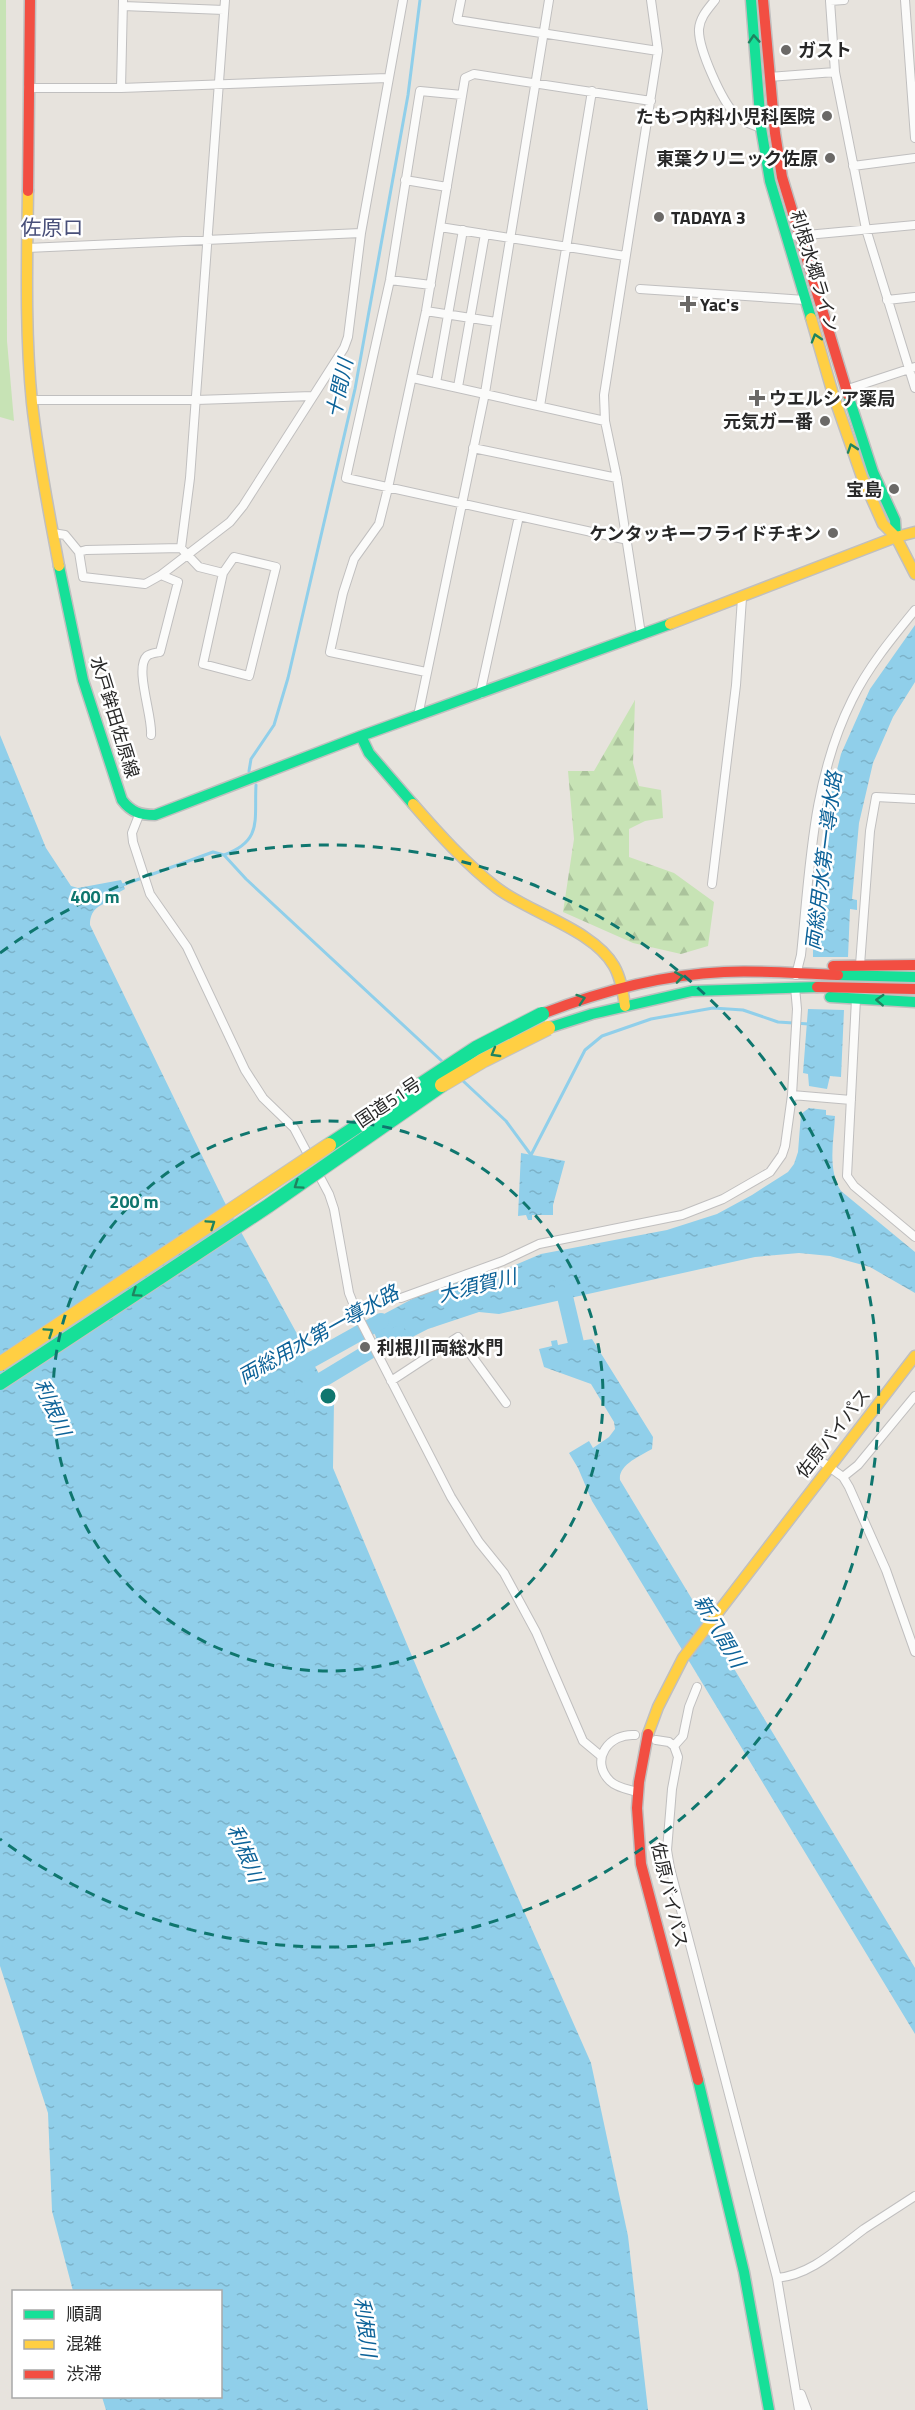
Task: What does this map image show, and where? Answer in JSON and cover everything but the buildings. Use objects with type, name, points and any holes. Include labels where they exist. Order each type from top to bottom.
[{"type":"main road","name":"水戸鉾田佐原線","points":[[30,0],[28,347],[38,451],[72,635],[83,680],[122,800],[126,807],[139,815]]},
{"type":"main road","name":"利根水郷ライン","points":[[751,0],[763,78],[805,300],[840,392]]},
{"type":"main road","name":"利根水郷ライン","points":[[764,0],[761,128],[770,181],[793,236],[871,500],[883,524],[896,537]]},
{"type":"main road","points":[[139,815],[155,815],[170,810],[361,736],[742,598],[896,537],[915,532]]},
{"type":"main road","points":[[896,537],[915,574]]},
{"type":"main road","points":[[361,736],[369,753],[382,770],[479,872],[525,907],[578,935],[607,956],[622,987],[625,1006]]},
{"type":"main road","points":[[852,982],[915,965]]},
{"type":"main road","name":"国道51号","points":[[0,1364],[469,1053],[493,1038],[542,1014],[580,998],[622,987],[690,975],[758,972],[800,981]]},
{"type":"main road","points":[[800,981],[852,982],[915,977]]},
{"type":"main road","points":[[800,981],[852,982],[915,989]]},
{"type":"main road","name":"国道51号","points":[[0,1383],[273,1202],[461,1073],[505,1048],[548,1028],[625,1006],[692,991],[800,981]]},
{"type":"main road","points":[[852,982],[915,1002]]},
{"type":"main road","name":"佐原バイパス","points":[[769,2410],[745,2273],[724,2180],[641,1864],[637,1834],[637,1792],[643,1750],[656,1708],[683,1658],[915,1356]]},
{"type":"street","points":[[223,573],[199,567],[181,548],[190,478],[225,0]]},
{"type":"street","points":[[53,533],[65,535],[79,552],[83,577],[145,584],[161,575],[230,522],[243,506],[344,348],[348,337],[361,233],[387,78],[403,0]]},
{"type":"street","points":[[461,0],[457,20],[658,51]]},
{"type":"street","points":[[418,716],[484,393],[549,0]]},
{"type":"street","points":[[641,634],[617,478],[605,421],[604,395],[658,51],[651,0]]},
{"type":"street","points":[[715,0],[705,12],[699,30],[706,61],[735,114],[749,124],[761,128]]},
{"type":"street","points":[[844,0],[830,2],[835,72],[866,229],[887,300],[912,367],[915,388]]},
{"type":"street","points":[[905,0],[913,56],[915,138]]},
{"type":"street","points":[[121,88],[123,3],[224,10]]},
{"type":"street","points":[[763,78],[835,72]]},
{"type":"street","points":[[426,672],[330,652],[354,559],[379,524],[388,488],[431,285],[465,78],[474,74],[651,100]]},
{"type":"street","points":[[28,88],[121,88],[387,78]]},
{"type":"street","points":[[462,95],[420,91],[390,280],[346,478],[627,540]]},
{"type":"street","points":[[540,406],[592,91]]},
{"type":"street","points":[[853,166],[915,158]]},
{"type":"street","points":[[405,180],[447,187]]},
{"type":"street","points":[[793,236],[915,225]]},
{"type":"street","points":[[440,227],[625,256]]},
{"type":"street","points":[[436,383],[463,230]]},
{"type":"street","points":[[27,248],[361,233]]},
{"type":"street","points":[[458,387],[485,234]]},
{"type":"street","points":[[390,280],[431,285]]},
{"type":"street","points":[[640,289],[805,300]]},
{"type":"street","points":[[887,300],[915,297]]},
{"type":"street","points":[[426,310],[496,322]]},
{"type":"street","points":[[840,392],[912,367]]},
{"type":"street","points":[[413,378],[605,421]]},
{"type":"street","points":[[32,400],[196,400],[312,396]]},
{"type":"street","points":[[473,448],[617,478]]},
{"type":"street","points":[[480,694],[519,516]]},
{"type":"street","points":[[79,552],[181,548]]},
{"type":"street","points":[[234,556],[276,567],[249,676],[203,664],[223,573],[234,556]]},
{"type":"street","points":[[151,735],[152,724],[141,671],[144,658],[149,654],[160,652],[178,582],[161,575]]},
{"type":"street","points":[[712,884],[736,685],[742,598]]},
{"type":"street","points":[[401,1298],[503,1261],[539,1244],[682,1215],[723,1199],[770,1172],[782,1155],[792,1095],[796,1009],[819,793],[837,734],[853,699],[885,646],[915,610]]},
{"type":"street","points":[[915,799],[876,797],[852,982],[847,1176],[854,1186],[915,1237]]},
{"type":"street","points":[[139,815],[132,833],[132,842],[150,894],[187,947],[244,1070],[263,1098],[294,1128],[331,1198],[349,1293],[362,1323],[451,1497],[479,1542],[504,1573],[536,1632],[583,1741],[601,1756]]},
{"type":"street","points":[[792,1095],[850,1100]]},
{"type":"street","points":[[391,1381],[458,1337],[506,1403]]},
{"type":"street","points":[[843,1477],[858,1465],[915,1396]]},
{"type":"street","points":[[818,1459],[843,1477],[866,1522],[915,1652]]},
{"type":"street","points":[[674,1746],[683,1736],[689,1707],[697,1687]]},
{"type":"street","points":[[635,1735],[612,1740],[601,1756],[602,1768],[611,1782],[637,1792]]},
{"type":"street","points":[[656,1740],[669,1742],[674,1746],[678,1757],[670,1800],[667,1850],[670,1868],[777,2278],[799,2410]]},
{"type":"street","points":[[777,2278],[793,2277],[821,2262],[878,2219],[915,2196]]},
{"type":"street","points":[[795,2380],[807,2410]]},
{"type":"green space","points":[[0,0],[6,0],[7,341],[14,421],[0,417]]},
{"type":"green space","points":[[635,700],[633,763],[639,786],[661,790],[663,818],[645,821],[629,829],[629,857],[674,873],[714,902],[708,946],[681,954],[633,943],[563,912],[574,839],[568,771],[594,771]]},
{"type":"water","points":[[915,625],[915,682],[893,717],[873,763],[859,823],[852,899],[857,900],[857,910],[850,909],[848,957],[813,957],[813,927],[817,916],[826,814],[841,754],[870,689]]},
{"type":"water","name":"利根川","points":[[0,735],[46,848],[71,886],[78,888],[121,880],[125,889],[110,897],[110,901],[96,909],[91,916],[90,925],[224,1201],[334,1401],[333,1468],[425,1687],[591,2063],[628,2236],[648,2410],[106,2410],[102,2398],[222,2398],[222,2290],[73,2290],[52,2211],[48,2113],[0,1966]]},
{"type":"water","points":[[808,1009],[844,1010],[841,1077],[830,1076],[827,1089],[809,1086],[808,1074],[803,1073]]},
{"type":"water","points":[[809,1108],[826,1110],[826,1115],[835,1116],[833,1164],[841,1191],[915,1252],[915,1293],[870,1267],[830,1256],[799,1253],[755,1257],[570,1298],[571,1301],[563,1303],[561,1300],[499,1314],[479,1312],[428,1329],[383,1352],[369,1322],[414,1298],[455,1282],[501,1271],[541,1254],[667,1230],[717,1214],[752,1195],[788,1172],[794,1164],[798,1152],[801,1114]]},
{"type":"water","points":[[521,1153],[565,1161],[553,1205],[553,1215],[532,1215],[532,1220],[528,1220],[526,1215],[518,1216]]},
{"type":"water","points":[[574,1320],[579,1341],[592,1339],[653,1437],[652,1449],[626,1465],[620,1475],[620,1480],[915,1968],[915,2034],[592,1501],[569,1453],[589,1441],[593,1448],[609,1437],[615,1429],[614,1422],[591,1384],[544,1367],[539,1349],[552,1346],[551,1341],[557,1340],[558,1345],[572,1342],[567,1322]]},
{"type":"waterway","name":"十間川","points":[[249,771],[251,759],[274,725],[288,678],[355,389],[408,95],[420,0]]},
{"type":"waterway","name":"十間川","points":[[224,855],[245,843],[251,836],[255,819],[256,785]]},
{"type":"waterway","points":[[120,886],[213,852],[224,855],[246,879],[444,1063]]},
{"type":"waterway","points":[[462,1080],[506,1121],[531,1155],[585,1050],[602,1036],[651,1019],[713,1008],[743,1010],[778,1022],[809,1024]]},
{"type":"waterway","name":"新八間川","points":[[563,1288],[576,1343]]},
{"type":"waterway","name":"両総用水第一導水路","points":[[293,1370],[381,1321]]},
{"type":"waterway","name":"大須賀川","points":[[302,1392],[398,1334]]},
{"type":"traffic: fast","points":[[751,0],[761,128],[770,181],[811,318]]},
{"type":"traffic: fast","points":[[848,395],[873,472],[895,520],[896,537]]},
{"type":"traffic: fast","points":[[59,566],[83,680],[122,800],[132,810],[155,815],[361,736],[369,753],[413,804]]},
{"type":"traffic: fast","points":[[361,736],[670,624]]},
{"type":"traffic: fast","points":[[838,975],[915,977]]},
{"type":"traffic: fast","points":[[548,1028],[592,1014],[692,991],[817,987]]},
{"type":"traffic: fast","points":[[830,997],[915,1002]]},
{"type":"traffic: fast","points":[[329,1145],[476,1048],[542,1014]]},
{"type":"traffic: fast","points":[[0,1383],[268,1206],[442,1085]]},
{"type":"traffic: fast","points":[[698,2080],[744,2272],[769,2410]]},
{"type":"traffic: slow","points":[[28,191],[27,297],[32,403],[59,566]]},
{"type":"traffic: slow","points":[[811,318],[833,394],[862,477],[883,524],[896,537],[915,574]]},
{"type":"traffic: slow","points":[[896,537],[915,532]]},
{"type":"traffic: slow","points":[[670,624],[896,537]]},
{"type":"traffic: slow","points":[[413,804],[464,859],[497,888],[577,932],[605,953],[618,975],[625,1006]]},
{"type":"traffic: slow","points":[[442,1085],[484,1060],[548,1028]]},
{"type":"traffic: slow","points":[[0,1364],[329,1145]]},
{"type":"traffic: slow","points":[[648,1734],[658,1707],[683,1658],[915,1356]]},
{"type":"traffic: jam","points":[[28,191],[30,0]]},
{"type":"traffic: jam","points":[[763,0],[775,133],[782,177],[848,395]]},
{"type":"traffic: jam","points":[[833,966],[915,965]]},
{"type":"traffic: jam","points":[[542,1014],[609,991],[677,977],[738,972],[838,975]]},
{"type":"traffic: jam","points":[[817,987],[915,989]]},
{"type":"traffic: jam","points":[[648,1734],[639,1782],[637,1808],[641,1864],[698,2080]]},
{"type":"place","name":"ガスト","points":[[786,50]]},
{"type":"place","name":"たもつ内科小児科医院","points":[[827,116]]},
{"type":"place","name":"東葉クリニック佐原","points":[[830,158]]},
{"type":"place","name":"TADAYA 3","points":[[659,217]]},
{"type":"place","name":"Yac's","points":[[688,304]]},
{"type":"place","name":"ウエルシア薬局","points":[[757,398]]},
{"type":"place","name":"元気ガー番","points":[[825,421]]},
{"type":"place","name":"宝島","points":[[894,489]]},
{"type":"place","name":"ケンタッキーフライドチキン","points":[[833,533]]},
{"type":"place","name":"利根川両総水門","points":[[365,1347]]},
{"type":"district","name":"佐原ロ","points":[[52,227]]}]
